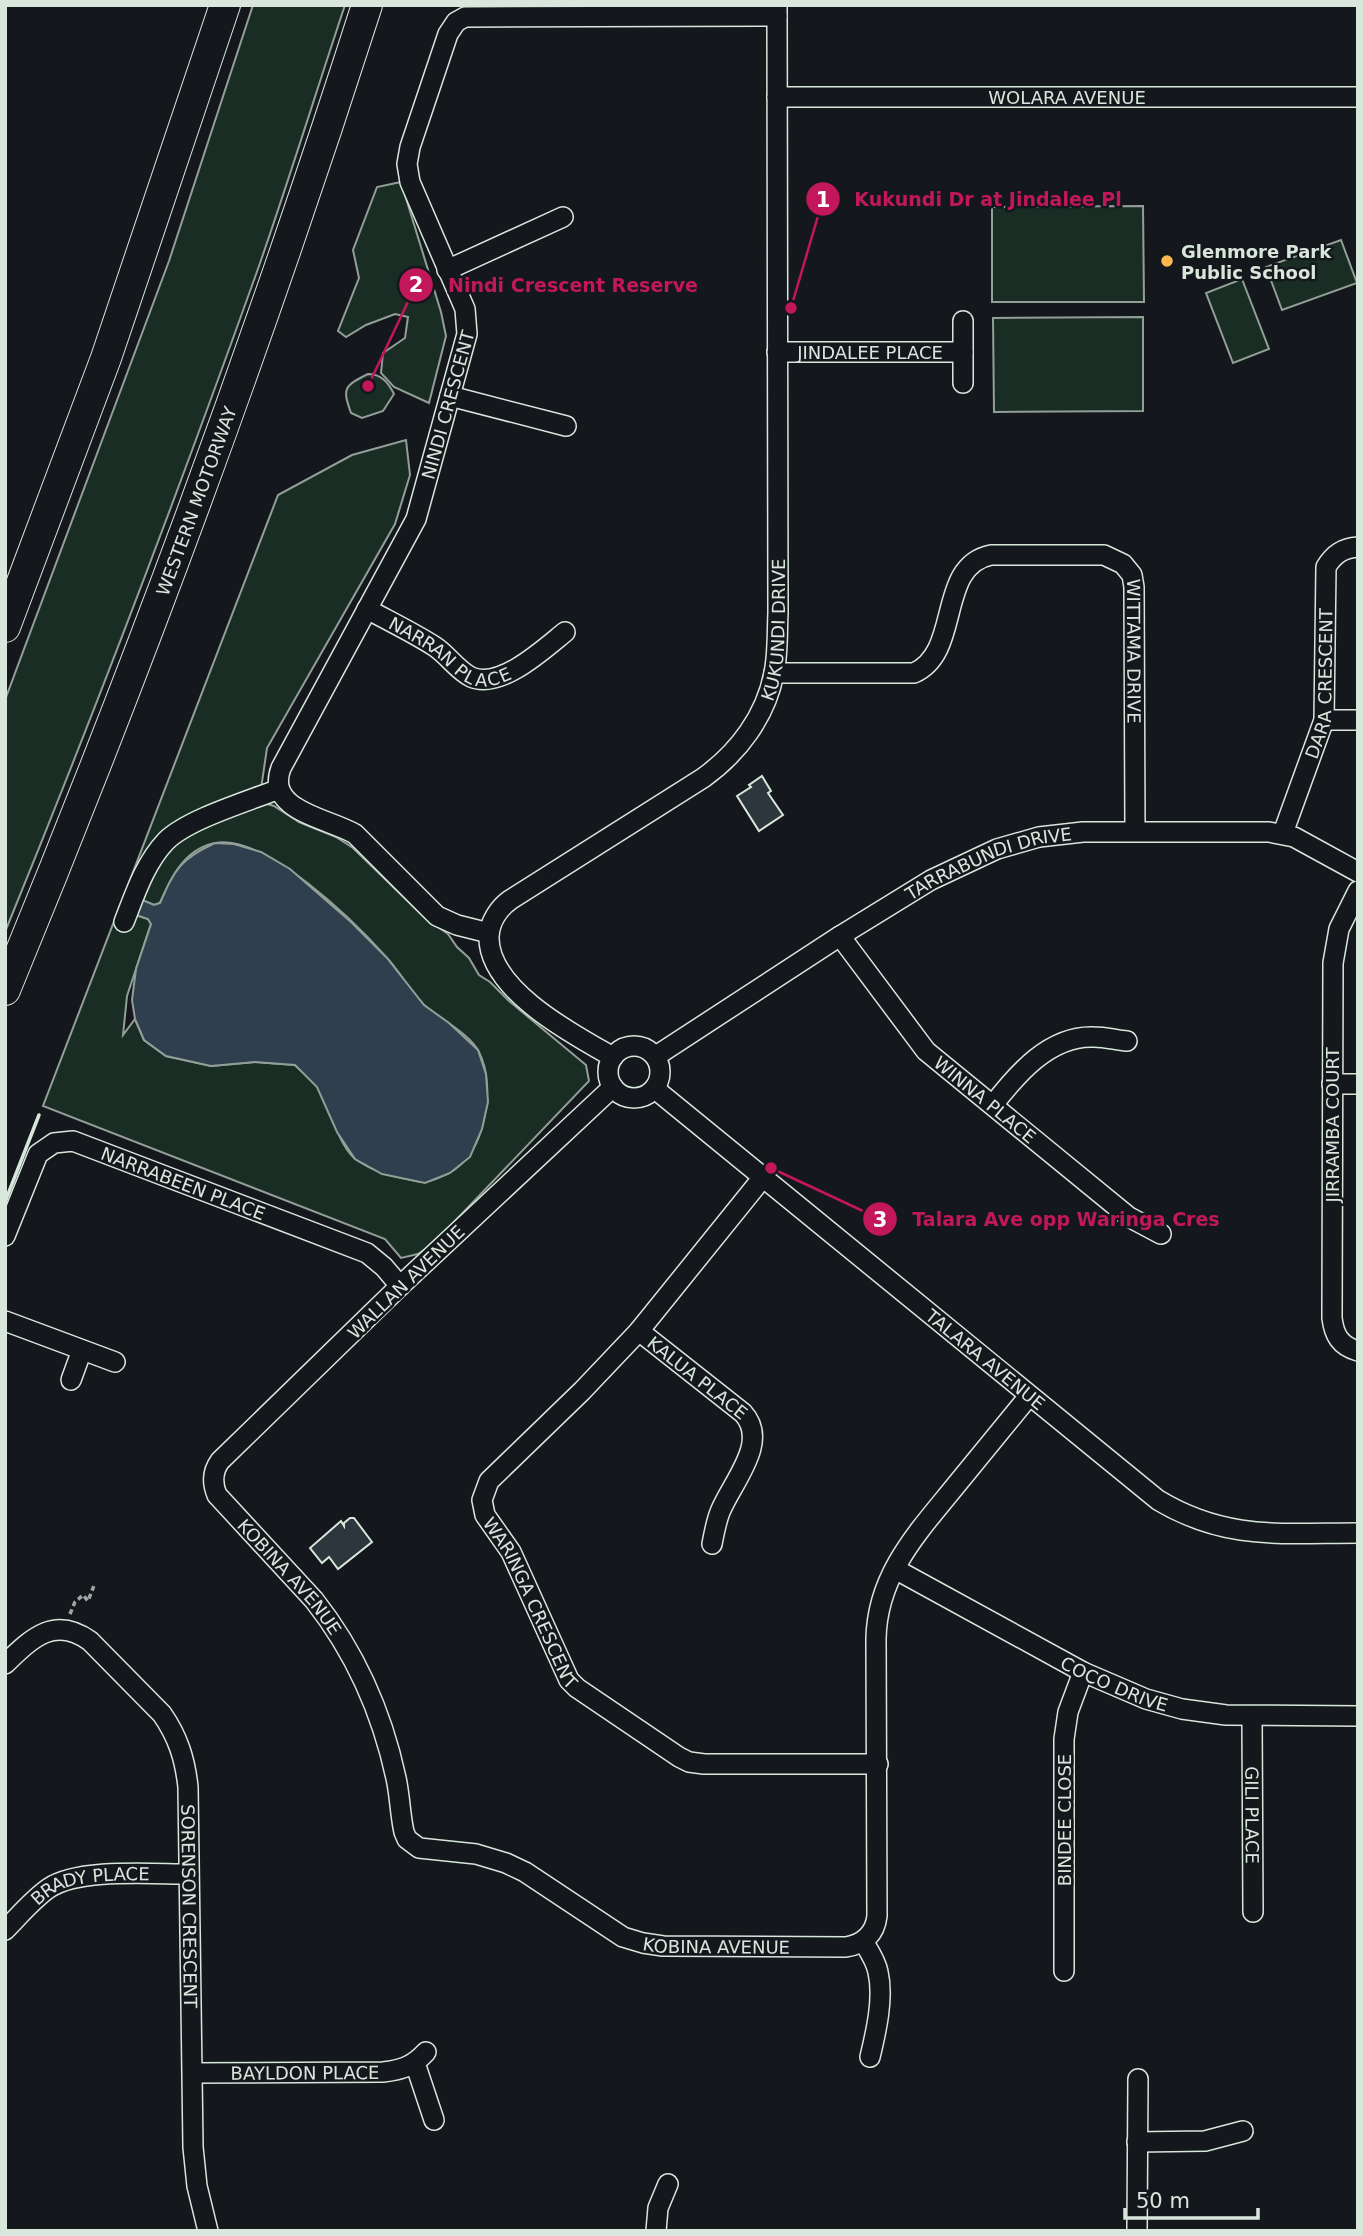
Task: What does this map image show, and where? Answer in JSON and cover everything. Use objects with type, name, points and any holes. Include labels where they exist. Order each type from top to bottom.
[{"type":"highway","points":[[5,627],[106,358],[225,5]]},
{"type":"highway","name":"WESTERN MOTORWAY","points":[[5,990],[68,838],[175,561],[289,245],[367,5]]},
{"type":"street","name":"KUKUNDI DRIVE","points":[[489,933],[495,916],[506,903],[721,764],[742,743],[769,692],[774,673],[778,613],[777,11]]},
{"type":"street","name":"NINDI CRESCENT","points":[[279,789],[281,768],[416,519],[468,325],[465,309],[410,182],[407,164],[448,34],[456,22],[471,16],[777,11]]},
{"type":"street","name":"WOLARA AVENUE","points":[[777,97],[1358,97]]},
{"type":"street","points":[[447,270],[563,217]]},
{"type":"street","name":"JINDALEE PLACE","points":[[963,321],[963,383]]},
{"type":"street","name":"JINDALEE PLACE","points":[[777,352],[963,352]]},
{"type":"street","points":[[450,396],[566,426]]},
{"type":"street","name":"DARA CRESCENT","points":[[1283,833],[1324,720],[1326,567],[1336,554],[1358,547]]},
{"type":"street","name":"WITTAMA DRIVE","points":[[774,673],[914,673],[923,670],[935,658],[961,577],[976,560],[991,555],[1104,555],[1117,559],[1128,570],[1134,587],[1135,830]]},
{"type":"street","name":"NARRAN PLACE","points":[[367,609],[433,645],[469,676],[480,680],[492,680],[502,676],[539,653],[565,632]]},
{"type":"street","points":[[1324,720],[1358,720]]},
{"type":"street","points":[[124,922],[145,872],[168,840],[186,827],[279,789],[288,803],[295,808],[342,826],[355,834],[437,916],[457,925],[489,933],[490,953],[507,982],[554,1022],[613,1057]]},
{"type":"street","name":"TARRABUNDI DRIVE","points":[[656,1056],[931,880],[997,849],[1054,835],[1135,830],[1257,831],[1283,833],[1358,872]]},
{"type":"street","name":"JIRRAMBA COURT","points":[[1358,891],[1339,929],[1334,953],[1332,1084],[1333,1326],[1340,1342],[1345,1347],[1358,1351]]},
{"type":"street","name":"WINNA PLACE","points":[[840,936],[918,1043],[1129,1217],[1161,1234]]},
{"type":"street","points":[[993,1105],[1018,1073],[1046,1052],[1068,1042],[1094,1037],[1127,1041]]},
{"type":"street","points":[[634,1045],[650,1050],[656,1056],[661,1073],[655,1088],[641,1097],[625,1097],[613,1087],[608,1072],[613,1057],[618,1051],[634,1045]]},
{"type":"street","points":[[1332,1084],[1358,1084]]},
{"type":"street","name":"WALLAN AVENUE","points":[[214,1486],[215,1472],[220,1461],[400,1286],[613,1087]]},
{"type":"street","name":"TALARA AVENUE","points":[[655,1088],[1158,1500],[1200,1521],[1225,1529],[1255,1533],[1358,1533]]},
{"type":"street","name":"NARRABEEN PLACE","points":[[5,1236],[38,1154],[54,1143],[73,1141],[367,1253],[384,1267],[400,1286]]},
{"type":"street","name":"WARINGA CRESCENT","points":[[764,1176],[639,1331],[582,1391],[489,1481],[483,1493],[483,1507],[511,1552],[565,1675],[577,1688],[679,1757],[689,1762],[704,1764],[878,1764]]},
{"type":"street","points":[[5,1321],[115,1362]]},
{"type":"street","name":"KALUA PLACE","points":[[639,1331],[743,1413],[752,1426],[752,1448],[720,1511],[712,1544]]},
{"type":"street","points":[[71,1380],[82,1350]]},
{"type":"street","points":[[870,2057],[877,2031],[879,1979],[877,1967],[863,1941],[875,1929],[877,1916],[877,1623],[884,1591],[916,1535],[1030,1396]]},
{"type":"street","name":"KOBINA AVENUE","points":[[214,1486],[221,1500],[314,1600],[352,1656],[381,1723],[396,1778],[404,1832],[415,1846],[427,1850],[476,1854],[506,1863],[525,1872],[615,1933],[643,1943],[663,1946],[846,1947],[863,1941]]},
{"type":"street","name":"COCO DRIVE","points":[[895,1569],[1083,1672],[1163,1705],[1252,1717],[1358,1716]]},
{"type":"street","points":[[5,1664],[35,1636],[52,1630],[68,1630]]},
{"type":"street","name":"SORENSON CRESCENT","points":[[68,1630],[90,1641],[162,1714],[185,1761],[188,1787],[193,2147],[195,2173],[208,2231]]},
{"type":"street","name":"BINDEE CLOSE","points":[[1064,1971],[1064,1739],[1068,1712],[1083,1672]]},
{"type":"street","name":"GILI PLACE","points":[[1252,1717],[1253,1912]]},
{"type":"street","name":"BRADY PLACE","points":[[5,1930],[39,1896],[66,1879],[86,1875],[189,1874]]},
{"type":"street","name":"BAYLDON PLACE","points":[[193,2073],[383,2072],[399,2070],[421,2058],[434,2120]]},
{"type":"street","points":[[1137,2231],[1138,2079]]},
{"type":"street","points":[[1137,2142],[1205,2141],[1243,2132]]},
{"type":"street","points":[[656,2231],[658,2208],[668,2184]]},
{"type":"path","points":[[68,1630],[75,1602],[83,1595],[88,1601],[95,1583]]},
{"type":"green space","points":[[253,5],[345,5],[270,234],[198,434],[104,684],[5,932],[5,700],[169,261]]},
{"type":"green space","points":[[401,182],[446,336],[429,403],[394,387],[381,373],[383,353],[405,338],[408,317],[395,314],[366,325],[346,337],[338,331],[359,278],[353,250],[377,187]]},
{"type":"green space","points":[[1143,206],[1144,302],[992,302],[992,207]]},
{"type":"green space","points":[[1341,240],[1357,283],[1282,310],[1266,267]]},
{"type":"green space","points":[[1242,279],[1269,349],[1233,363],[1206,293]]},
{"type":"green space","points":[[1143,317],[1143,411],[994,412],[993,318]]},
{"type":"green space","points":[[368,374],[377,375],[384,380],[394,394],[383,411],[362,418],[351,413],[346,393],[350,385]]},
{"type":"green space","points":[[406,440],[410,475],[395,524],[267,748],[261,789],[252,797],[196,817],[166,834],[145,863],[119,922],[127,924],[133,914],[148,919],[151,924],[127,996],[123,1035],[135,1019],[144,1040],[166,1056],[211,1066],[255,1062],[295,1065],[318,1087],[351,1155],[384,1174],[418,1182],[429,1181],[457,1168],[470,1153],[480,1135],[487,1098],[486,1074],[475,1045],[423,1004],[387,958],[332,903],[283,866],[259,852],[236,844],[215,843],[204,846],[180,866],[160,903],[154,905],[139,899],[152,867],[168,845],[181,835],[199,825],[264,803],[274,806],[299,822],[336,837],[353,848],[424,917],[448,934],[469,958],[479,975],[586,1065],[589,1081],[433,1244],[418,1254],[401,1258],[385,1239],[43,1106],[278,495],[352,455]]},
{"type":"water","points":[[215,843],[234,844],[261,852],[290,869],[351,922],[387,958],[424,1005],[449,1023],[478,1050],[486,1074],[488,1102],[482,1129],[470,1157],[450,1173],[425,1183],[382,1174],[355,1159],[337,1132],[317,1087],[295,1065],[255,1062],[211,1066],[166,1056],[144,1040],[135,1019],[132,1000],[136,969],[151,924],[148,919],[133,914],[140,899],[154,905],[160,903],[180,866],[194,854]]},
{"type":"building","points":[[762,776],[771,791],[768,793],[783,815],[759,831],[737,796]]},
{"type":"building","points":[[350,1518],[354,1518],[372,1542],[338,1569],[329,1557],[322,1563],[310,1548],[341,1521],[344,1526]]},
{"type":"wall","points":[[5,1202],[39,1115]]},
{"type":"place","name":"Glenmore Park Public School","points":[[1167,261]]},
{"type":"place","name":"Kukundi Dr at Jindalee Pl","points":[[791,308]]},
{"type":"place","name":"Nindi Crescent Reserve","points":[[368,386]]},
{"type":"place","name":"Talara Ave opp Waringa Cres","points":[[771,1168]]}]
